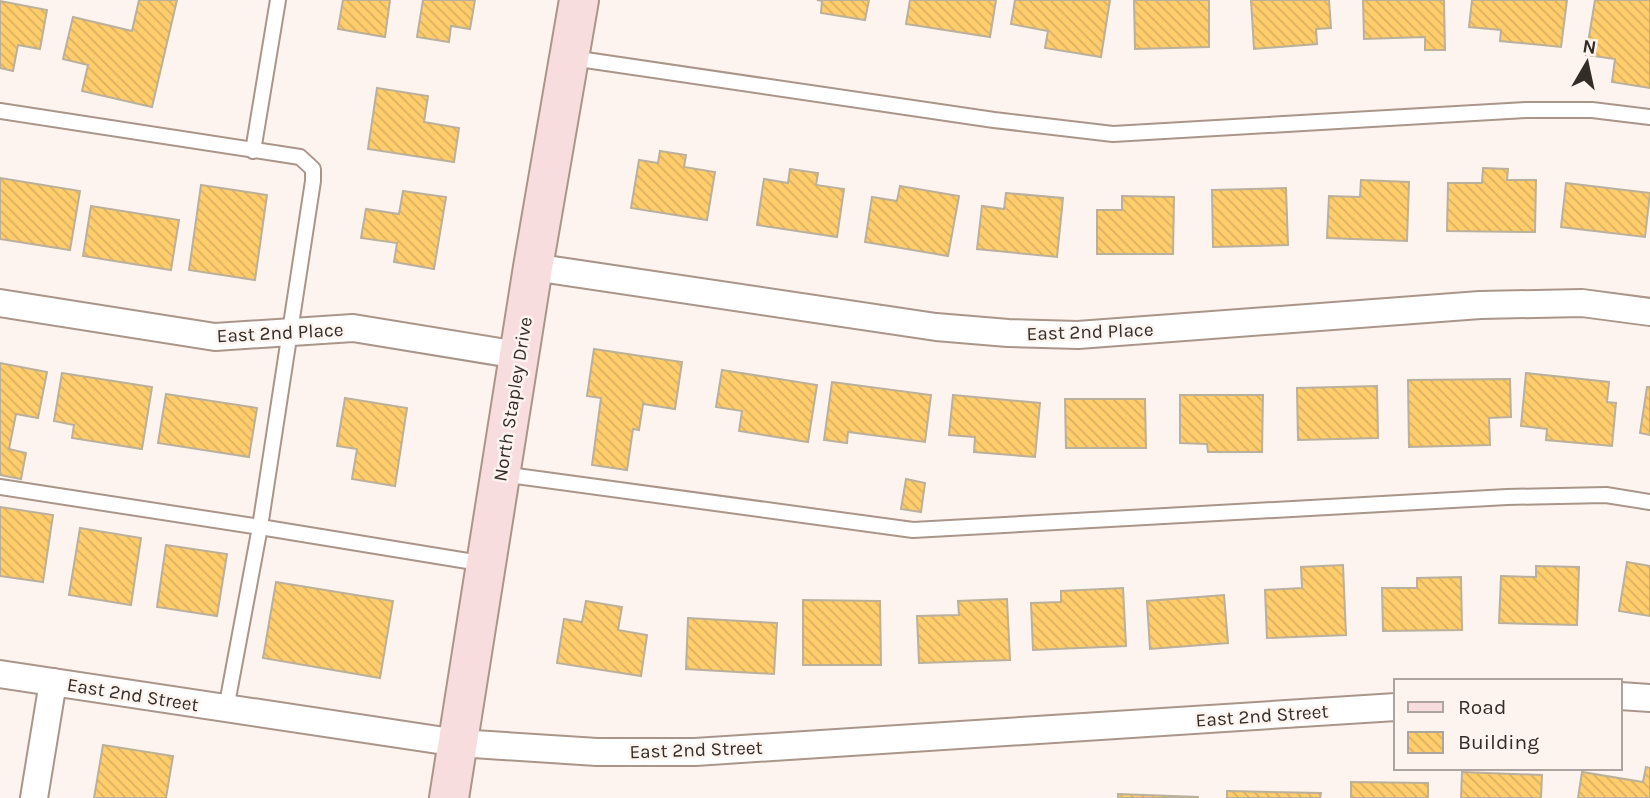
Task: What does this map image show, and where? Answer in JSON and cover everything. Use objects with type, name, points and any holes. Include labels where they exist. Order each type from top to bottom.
[{"type":"main road","name":"North Stapley Drive","points":[[449,798],[518,355],[579,0]]},
{"type":"street","name":"East 2nd Place","points":[[533,267],[936,327],[1008,333],[1078,335],[1480,305],[1582,303],[1650,312]]},
{"type":"street","name":"East 2nd Place","points":[[0,303],[215,337],[353,328],[518,355]]},
{"type":"street","name":"East 2nd Street","points":[[0,674],[458,743],[597,752],[695,751],[1394,707]]},
{"type":"street","points":[[34,798],[52,682]]},
{"type":"street","points":[[1622,696],[1650,698]]},
{"type":"lane","points":[[253,151],[278,0]]},
{"type":"lane","points":[[570,58],[994,120],[1113,134],[1526,110],[1592,110],[1650,117]]},
{"type":"lane","points":[[0,111],[300,157],[313,169],[292,331],[260,527],[226,709]]},
{"type":"lane","points":[[501,473],[913,530],[1507,497],[1606,495],[1650,502]]},
{"type":"lane","points":[[0,487],[487,564]]},
{"type":"building","points":[[139,0],[177,0],[152,107],[82,91],[88,65],[63,59],[73,17],[132,31]]},
{"type":"building","points":[[343,0],[390,0],[385,37],[338,29]]},
{"type":"building","points":[[423,0],[475,0],[470,29],[451,26],[449,42],[417,37]]},
{"type":"building","points":[[817,0],[869,0],[865,20],[821,13],[822,1]]},
{"type":"building","points":[[910,0],[996,0],[990,37],[906,24]]},
{"type":"building","points":[[1015,0],[1110,0],[1101,57],[1045,48],[1048,31],[1011,24]]},
{"type":"building","points":[[1134,0],[1209,0],[1209,47],[1135,49]]},
{"type":"building","points":[[1251,0],[1329,0],[1331,28],[1316,29],[1317,44],[1254,49]]},
{"type":"building","points":[[1363,0],[1444,0],[1445,50],[1425,50],[1425,37],[1364,39]]},
{"type":"building","points":[[1472,0],[1567,0],[1561,47],[1500,41],[1501,30],[1469,27]]},
{"type":"building","points":[[1595,0],[1650,0],[1650,88],[1612,82],[1615,59],[1586,55]]},
{"type":"building","points":[[0,1],[47,10],[40,49],[18,45],[13,71],[0,68]]},
{"type":"building","points":[[377,88],[428,96],[424,122],[459,128],[454,162],[368,149]]},
{"type":"building","points":[[660,151],[686,155],[684,167],[715,172],[707,220],[631,208],[639,160],[658,163]]},
{"type":"building","points":[[1483,168],[1508,169],[1507,180],[1536,180],[1535,232],[1447,231],[1448,183],[1482,183]]},
{"type":"building","points":[[790,169],[818,173],[816,185],[844,189],[837,237],[757,225],[764,179],[788,183]]},
{"type":"building","points":[[0,178],[80,191],[70,250],[0,239]]},
{"type":"building","points":[[1361,180],[1409,182],[1407,241],[1327,238],[1329,196],[1360,197]]},
{"type":"building","points":[[1566,183],[1650,193],[1645,237],[1561,227]]},
{"type":"building","points":[[201,185],[267,195],[255,280],[189,270]]},
{"type":"building","points":[[900,186],[959,196],[948,256],[865,242],[872,197],[897,201]]},
{"type":"building","points":[[1286,188],[1288,245],[1213,247],[1212,190]]},
{"type":"building","points":[[403,191],[446,197],[434,269],[394,262],[397,243],[361,238],[366,209],[399,214]]},
{"type":"building","points":[[1006,193],[1063,198],[1057,257],[977,249],[982,206],[1004,209]]},
{"type":"building","points":[[1122,196],[1174,197],[1173,254],[1097,254],[1097,210],[1122,210]]},
{"type":"building","points":[[91,206],[179,220],[171,270],[83,256]]},
{"type":"building","points":[[594,349],[682,362],[675,409],[643,404],[639,430],[633,429],[627,470],[592,465],[601,398],[587,396]]},
{"type":"building","points":[[0,363],[47,372],[38,418],[16,414],[9,449],[26,453],[21,479],[0,475]]},
{"type":"building","points":[[722,370],[817,385],[808,442],[739,431],[742,411],[716,407]]},
{"type":"building","points":[[62,373],[152,387],[142,449],[72,438],[74,425],[54,421]]},
{"type":"building","points":[[1526,373],[1609,382],[1607,402],[1616,403],[1612,446],[1546,440],[1547,429],[1521,426]]},
{"type":"building","points":[[1510,379],[1511,417],[1489,418],[1490,445],[1409,447],[1408,380]]},
{"type":"building","points":[[832,382],[931,395],[925,442],[848,432],[847,443],[824,440]]},
{"type":"building","points":[[1377,386],[1378,438],[1298,440],[1297,388]]},
{"type":"building","points":[[1647,387],[1650,387],[1650,435],[1640,433]]},
{"type":"building","points":[[166,394],[257,408],[249,457],[158,443]]},
{"type":"building","points":[[953,395],[1040,403],[1035,457],[974,452],[975,437],[949,435]]},
{"type":"building","points":[[1180,395],[1263,395],[1262,452],[1208,452],[1207,444],[1180,443]]},
{"type":"building","points":[[345,398],[407,408],[395,486],[352,479],[357,449],[337,446]]},
{"type":"building","points":[[1065,399],[1145,399],[1146,448],[1066,448]]},
{"type":"building","points":[[906,479],[925,483],[921,512],[901,509]]},
{"type":"building","points":[[0,507],[53,515],[43,582],[0,576]]},
{"type":"building","points":[[80,528],[141,538],[131,605],[69,595]]},
{"type":"building","points":[[166,545],[227,554],[217,616],[157,607]]},
{"type":"building","points":[[1627,562],[1650,566],[1650,616],[1619,611]]},
{"type":"building","points":[[1343,565],[1346,635],[1267,638],[1265,590],[1302,588],[1301,567]]},
{"type":"building","points":[[1536,566],[1579,567],[1577,625],[1499,623],[1501,576],[1536,577]]},
{"type":"building","points":[[1461,577],[1462,630],[1383,631],[1382,588],[1417,588],[1417,578]]},
{"type":"building","points":[[276,582],[393,601],[380,678],[263,658]]},
{"type":"building","points":[[1123,588],[1126,646],[1033,650],[1031,603],[1061,602],[1061,591]]},
{"type":"building","points":[[1224,595],[1228,643],[1150,649],[1147,601]]},
{"type":"building","points":[[1007,599],[1010,660],[919,663],[917,616],[959,615],[958,601]]},
{"type":"building","points":[[803,600],[880,601],[881,665],[803,665]]},
{"type":"building","points":[[586,601],[622,607],[618,630],[647,635],[641,676],[557,663],[564,619],[582,622]]},
{"type":"building","points":[[688,618],[777,623],[774,674],[686,669]]},
{"type":"building","points":[[103,745],[173,756],[166,798],[94,798]]},
{"type":"building","points":[[1646,767],[1650,768],[1650,798],[1578,798],[1582,772],[1643,782]]},
{"type":"building","points":[[1462,772],[1542,775],[1541,798],[1461,798]]},
{"type":"building","points":[[1351,782],[1428,783],[1428,798],[1351,798]]},
{"type":"building","points":[[1227,791],[1321,793],[1320,798],[1227,798]]},
{"type":"building","points":[[1118,794],[1198,797],[1198,798],[1118,798]]}]
